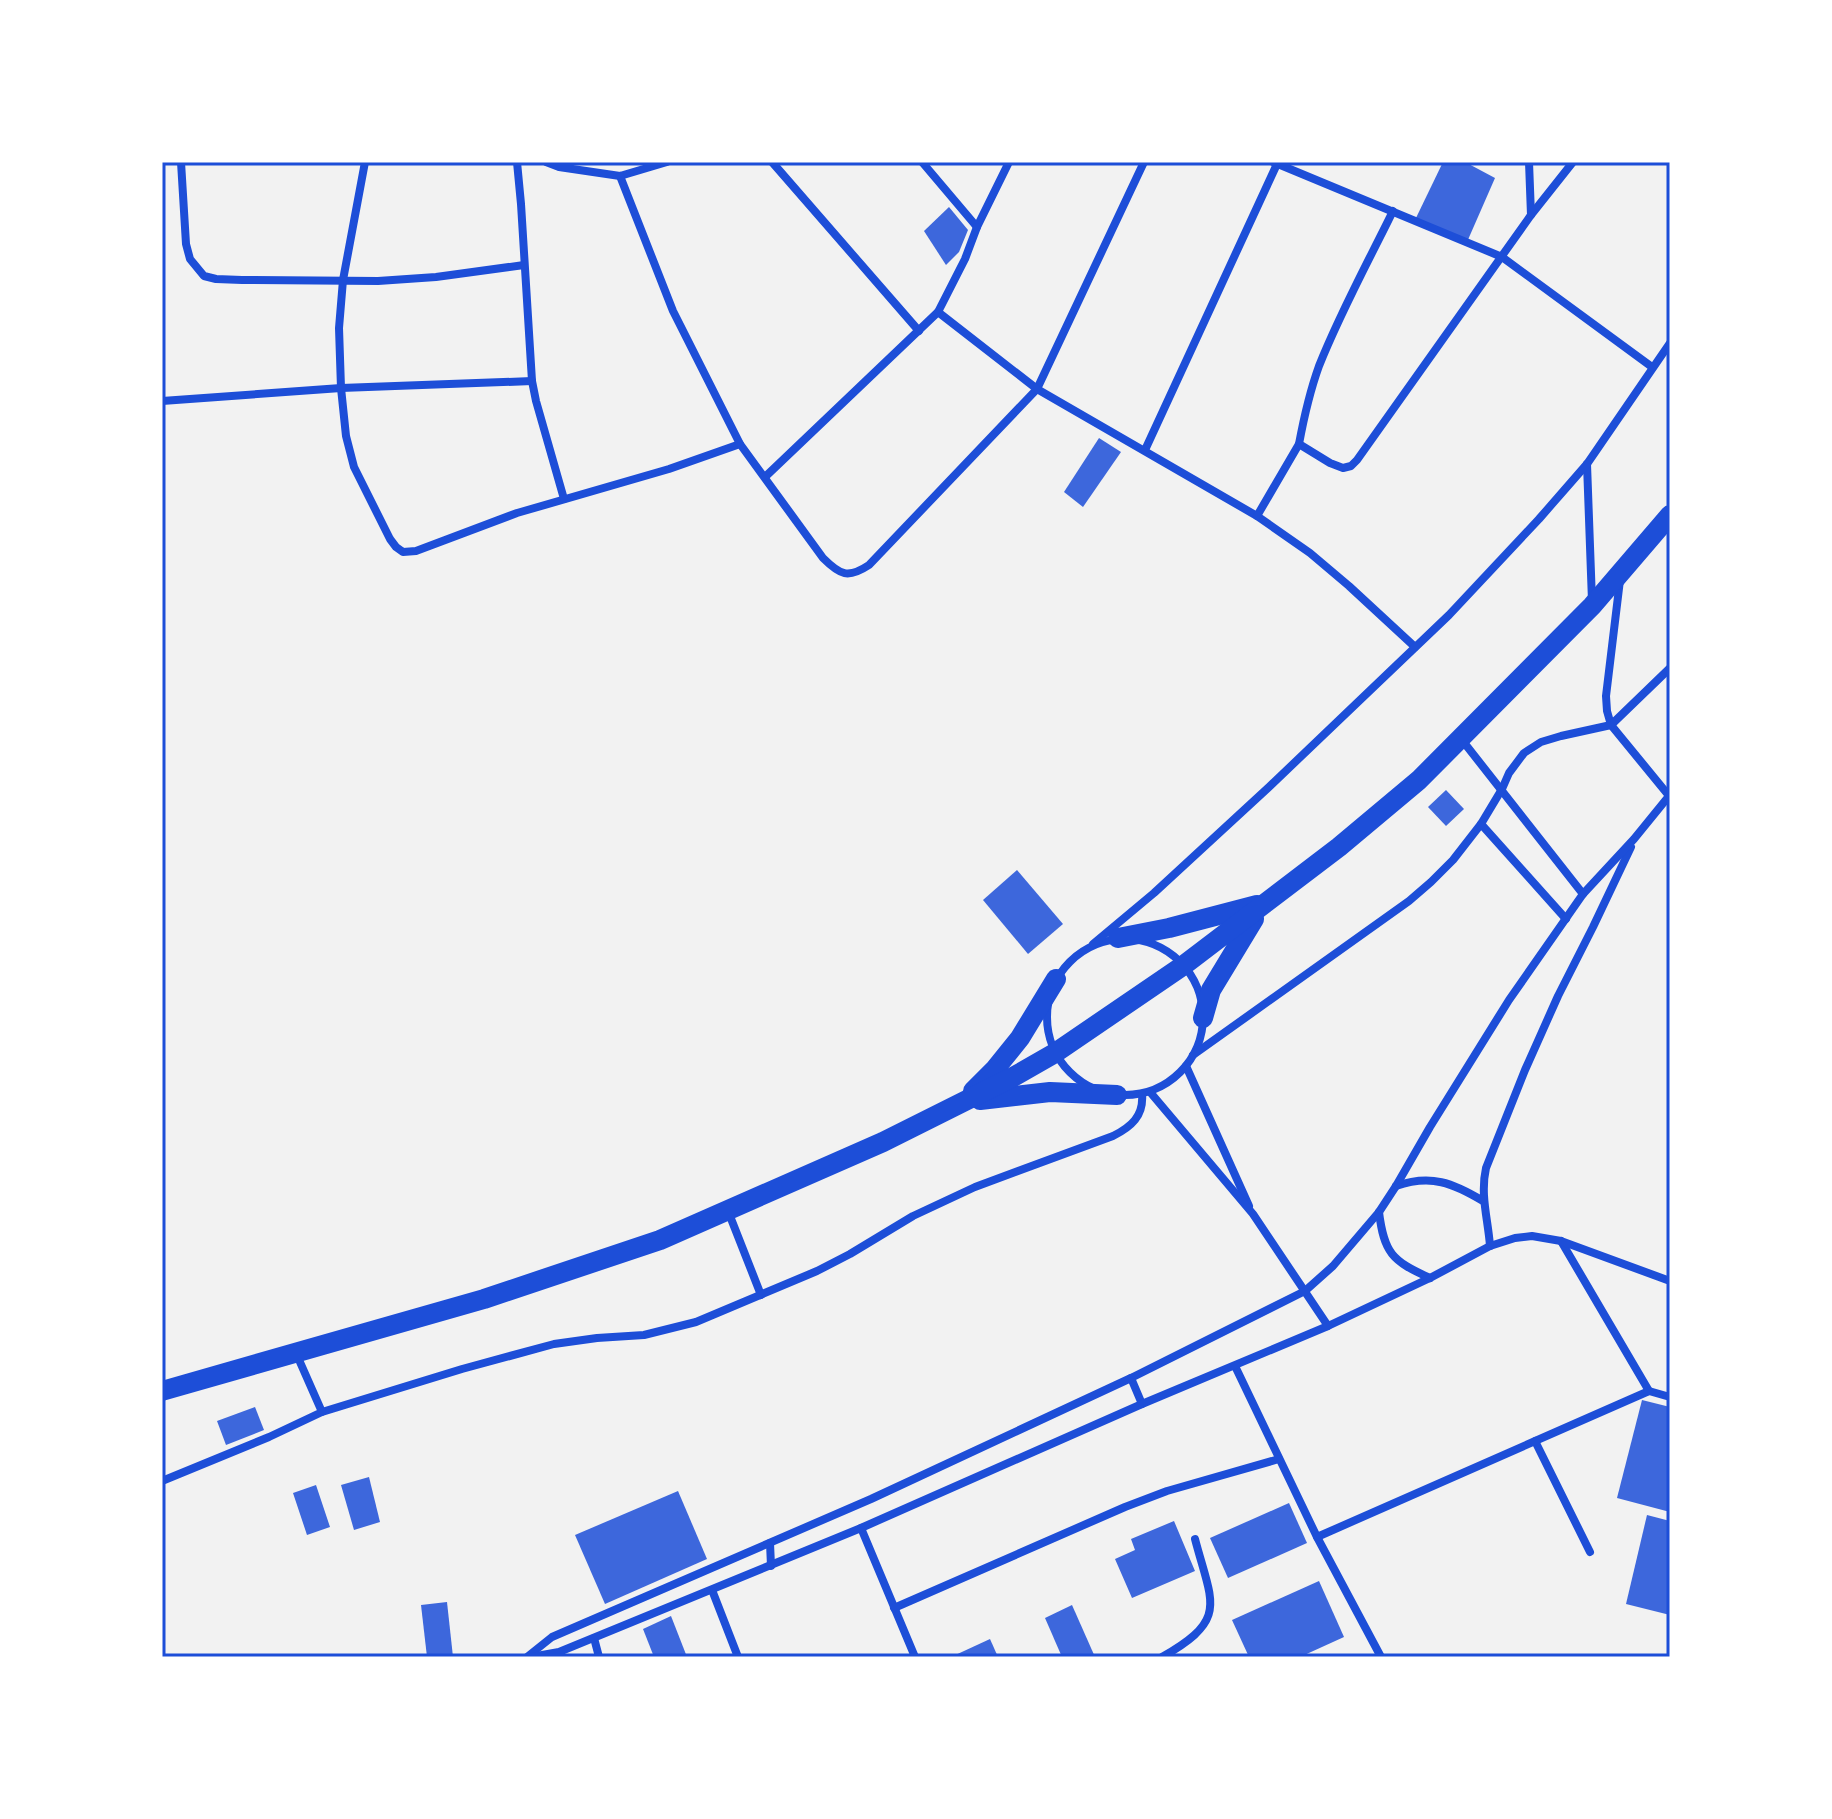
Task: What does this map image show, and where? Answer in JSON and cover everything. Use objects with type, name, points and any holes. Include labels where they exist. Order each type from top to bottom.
[{"type":"highway","points":[[162,1391],[484,1299],[660,1240],[883,1142],[1055,1053],[1184,965],[1339,847],[1408,790],[1592,606],[1670,515]]},
{"type":"highway","points":[[1118,938],[1265,903]]},
{"type":"highway","points":[[1203,1018],[1211,990],[1265,903]]},
{"type":"highway","points":[[961,1103],[1020,1038],[1056,979]]},
{"type":"highway","points":[[961,1103],[1050,1092],[1117,1095]]},
{"type":"street","points":[[181,162],[186,244],[190,259],[204,276],[242,280],[378,281],[524,265]]},
{"type":"street","points":[[365,162],[343,280],[339,328],[341,388],[346,436],[354,467],[396,547],[403,552],[416,551],[517,513],[669,469],[740,444]]},
{"type":"street","points":[[517,162],[532,381],[564,499]]},
{"type":"street","points":[[546,162],[559,167],[620,176],[667,162]]},
{"type":"street","points":[[772,162],[919,331]]},
{"type":"street","points":[[922,162],[977,227]]},
{"type":"street","points":[[765,477],[938,312],[1009,162]]},
{"type":"street","points":[[620,176],[673,311],[740,444],[829,565],[848,575],[869,565],[1037,389],[1144,162]]},
{"type":"street","points":[[1529,162],[1531,215]]},
{"type":"street","points":[[1299,444],[1343,468],[1357,460],[1531,215],[1573,162]]},
{"type":"street","points":[[1145,450],[1275,163],[1502,257],[1652,367]]},
{"type":"street","points":[[1257,516],[1299,444],[1319,367],[1393,211]]},
{"type":"street","points":[[938,312],[1037,389],[1257,516],[1310,553],[1415,647]]},
{"type":"street","points":[[1093,944],[1118,938],[1142,940],[1165,949],[1184,965],[1199,991],[1203,1018],[1201,1037],[1193,1055],[1169,1082],[1146,1093],[1117,1095],[1092,1088],[1070,1074],[1055,1053],[1047,1029],[1047,1003],[1056,979],[1071,959],[1154,893],[1338,722],[1489,573],[1587,464],[1670,343]]},
{"type":"street","points":[[162,401],[341,388],[532,381]]},
{"type":"street","points":[[1587,464],[1592,606]]},
{"type":"street","points":[[529,1657],[552,1637],[871,1499],[1131,1378],[1305,1291],[1333,1266],[1379,1212],[1509,1000],[1583,894],[1670,796],[1611,725],[1607,711],[1606,696],[1621,573]]},
{"type":"street","points":[[1193,1055],[1409,901],[1431,882],[1481,824],[1509,773],[1524,753],[1541,742],[1611,725],[1670,668]]},
{"type":"street","points":[[1461,739],[1583,894]]},
{"type":"street","points":[[1481,824],[1566,919]]},
{"type":"street","points":[[1490,1246],[1483,1201],[1486,1168],[1558,996],[1634,839]]},
{"type":"street","points":[[1186,1066],[1253,1214]]},
{"type":"street","points":[[1146,1093],[1253,1214],[1328,1326]]},
{"type":"street","points":[[162,1481],[322,1412],[462,1369],[554,1344],[644,1335],[696,1322],[850,1254],[913,1216],[975,1187],[1113,1136],[1128,1128],[1139,1116],[1146,1093]]},
{"type":"street","points":[[1396,1186],[1411,1181],[1442,1181],[1460,1187],[1483,1201]]},
{"type":"street","points":[[728,1211],[761,1295]]},
{"type":"street","points":[[1379,1212],[1381,1234],[1387,1249],[1411,1270],[1430,1278]]},
{"type":"street","points":[[529,1657],[559,1652],[861,1528],[1328,1326],[1490,1246],[1532,1236],[1561,1241],[1670,1281]]},
{"type":"street","points":[[1561,1241],[1649,1391]]},
{"type":"street","points":[[296,1352],[322,1412]]},
{"type":"street","points":[[1235,1366],[1317,1537],[1381,1657]]},
{"type":"street","points":[[1131,1378],[1142,1404]]},
{"type":"street","points":[[1317,1537],[1649,1391],[1670,1397]]},
{"type":"street","points":[[1535,1441],[1590,1552]]},
{"type":"street","points":[[894,1608],[1153,1496],[1279,1459]]},
{"type":"street","points":[[861,1528],[915,1657]]},
{"type":"street","points":[[1162,1657],[1187,1643],[1209,1618],[1211,1601],[1195,1539]]},
{"type":"street","points":[[770,1543],[771,1566]]},
{"type":"street","points":[[712,1590],[738,1657]]},
{"type":"street","points":[[594,1638],[599,1657]]},
{"type":"building","points":[[1443,162],[1465,162],[1495,178],[1467,242],[1415,220]]},
{"type":"building","points":[[949,207],[968,230],[959,252],[946,265],[924,231]]},
{"type":"building","points":[[1099,438],[1121,452],[1083,507],[1064,492]]},
{"type":"building","points":[[1446,790],[1464,809],[1446,826],[1428,807]]},
{"type":"building","points":[[1017,870],[1063,924],[1028,954],[983,900]]},
{"type":"building","points":[[1642,1400],[1670,1407],[1670,1512],[1617,1498]]},
{"type":"building","points":[[255,1407],[264,1430],[226,1445],[217,1421]]},
{"type":"building","points":[[369,1477],[380,1522],[354,1530],[341,1485]]},
{"type":"building","points":[[316,1485],[330,1527],[307,1535],[293,1493]]},
{"type":"building","points":[[678,1491],[707,1559],[605,1604],[575,1535]]},
{"type":"building","points":[[1289,1503],[1307,1543],[1228,1578],[1210,1538]]},
{"type":"building","points":[[1647,1515],[1670,1521],[1670,1615],[1626,1604]]},
{"type":"building","points":[[1174,1521],[1195,1571],[1132,1598],[1115,1559],[1135,1550],[1131,1539]]},
{"type":"building","points":[[1319,1581],[1344,1637],[1300,1657],[1249,1657],[1232,1620]]},
{"type":"building","points":[[447,1602],[453,1657],[427,1657],[421,1605]]},
{"type":"building","points":[[1072,1605],[1095,1657],[1062,1657],[1045,1618]]},
{"type":"building","points":[[671,1616],[687,1657],[654,1657],[643,1629]]},
{"type":"building","points":[[990,1639],[998,1657],[951,1657]]}]
